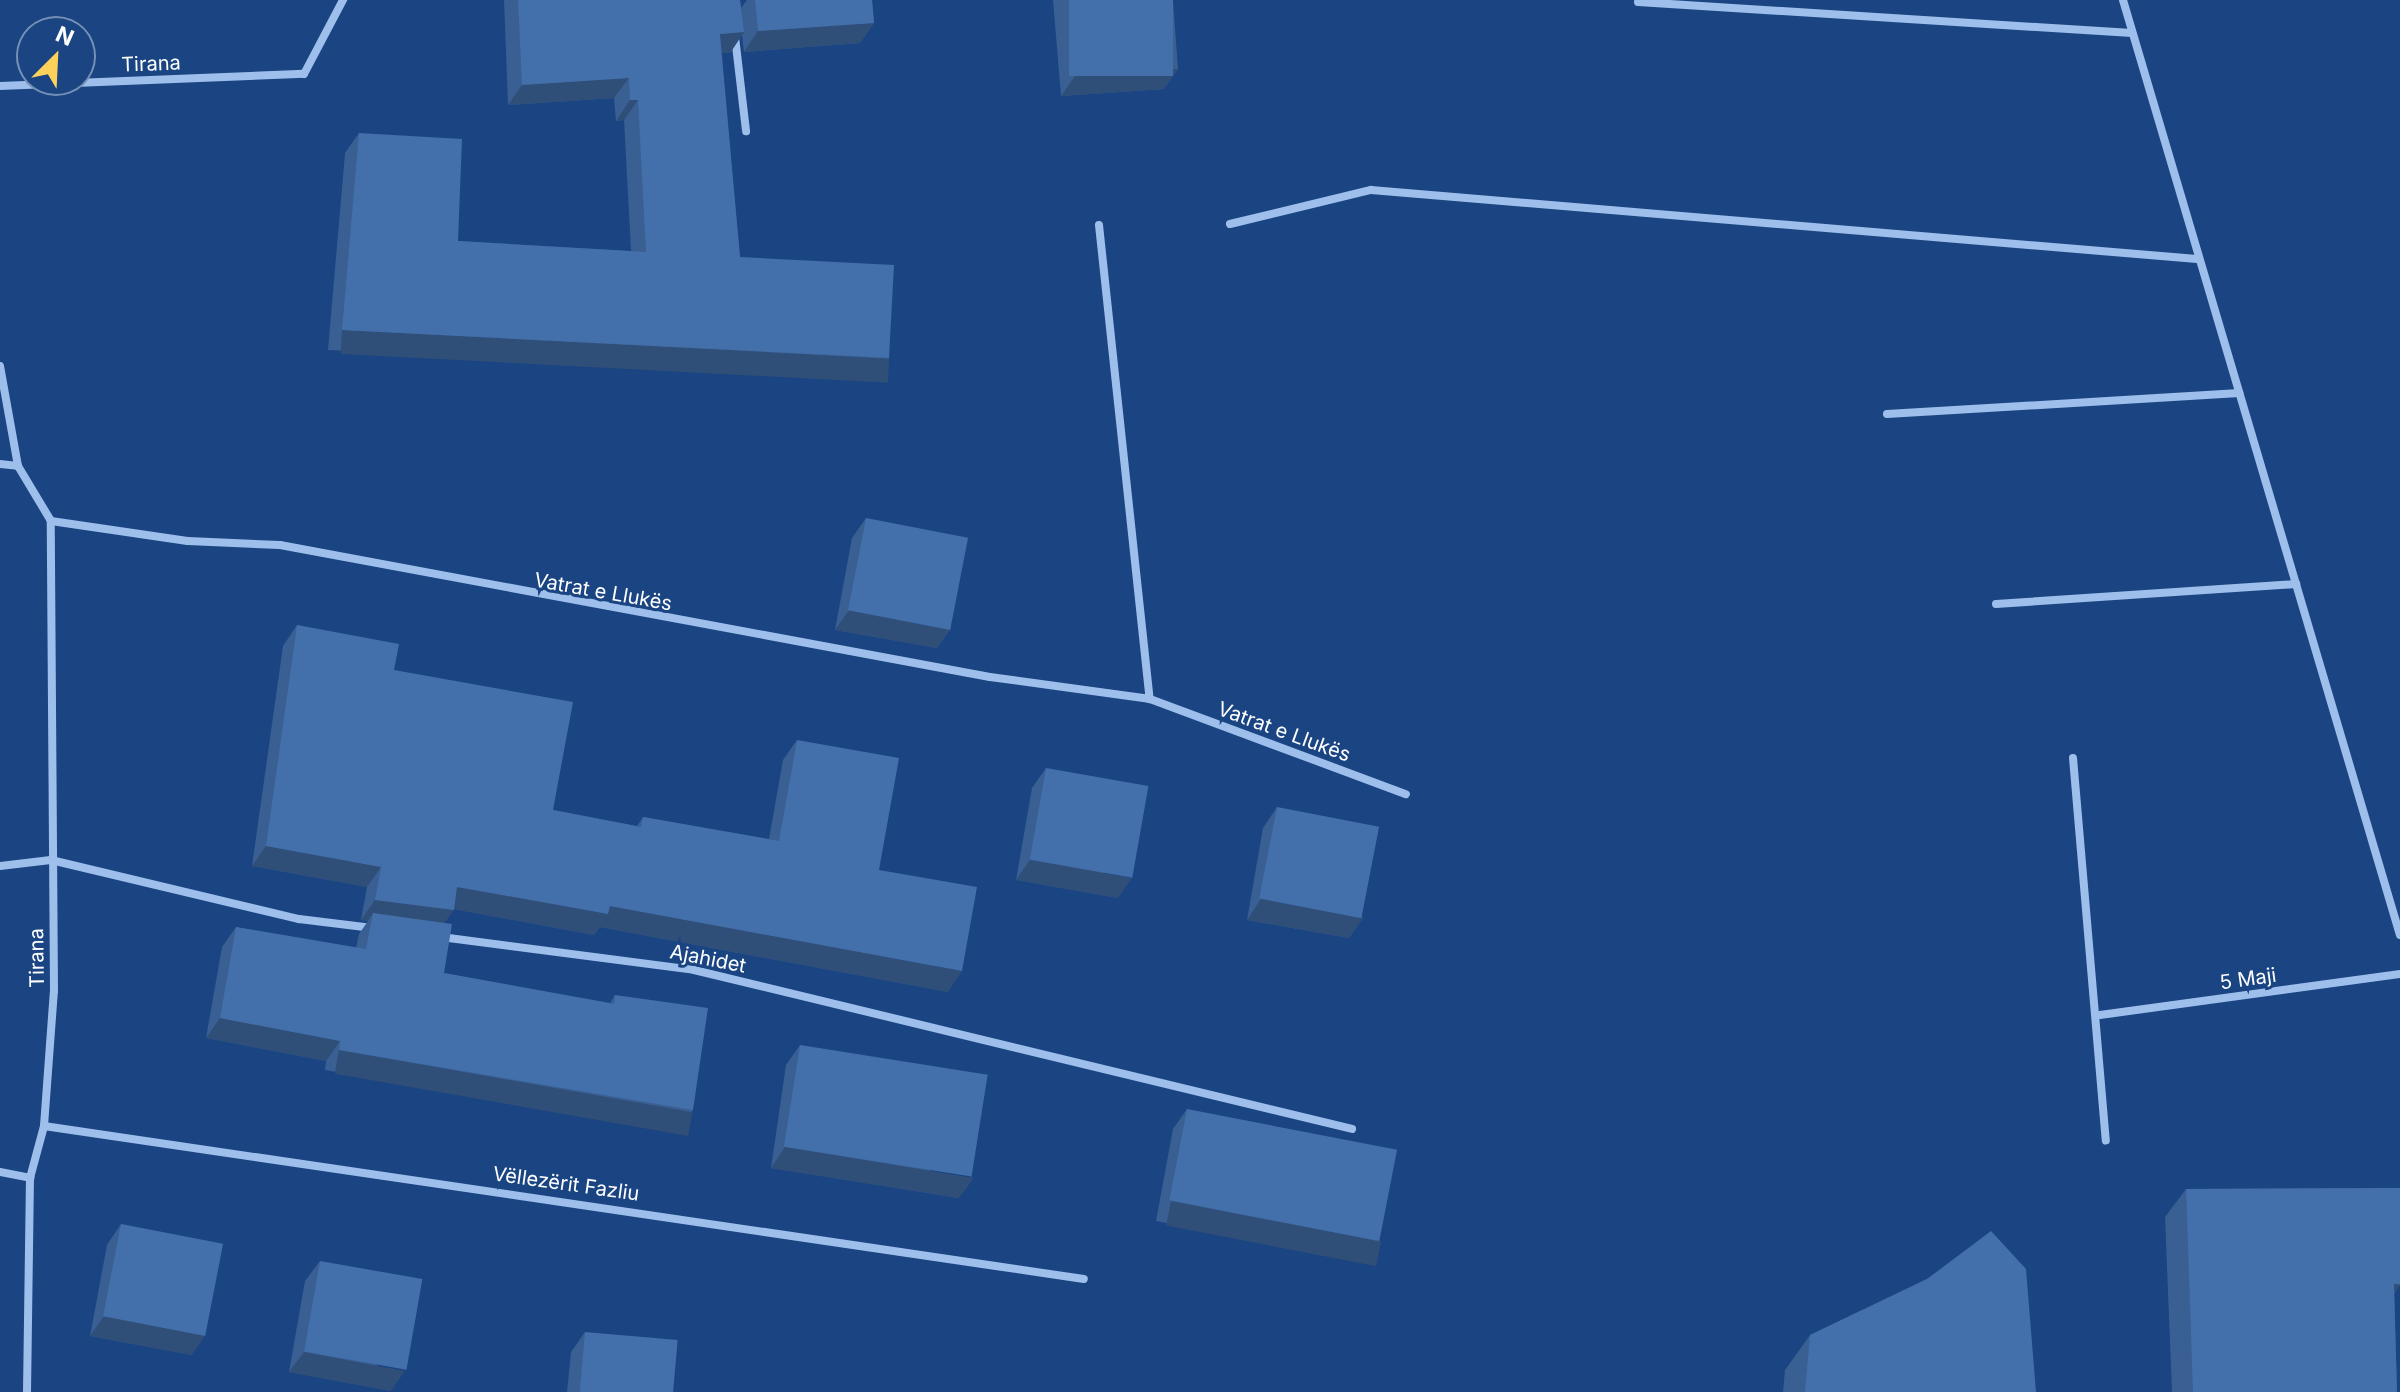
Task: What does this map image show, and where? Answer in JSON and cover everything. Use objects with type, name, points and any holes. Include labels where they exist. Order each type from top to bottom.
[{"type":"street","name":"Tirana","points":[[0,86],[304,74],[343,0]]},
{"type":"street","points":[[2123,0],[2197,259],[2400,935]]},
{"type":"street","points":[[1638,2],[2132,33]]},
{"type":"street","points":[[734,29],[746,131]]},
{"type":"street","points":[[1230,224],[1371,190],[2197,259]]},
{"type":"street","points":[[1099,225],[1150,699]]},
{"type":"street","points":[[0,366],[18,466],[51,521]]},
{"type":"street","points":[[1887,414],[2239,393]]},
{"type":"street","points":[[0,464],[18,466]]},
{"type":"street","name":"Tirana","points":[[27,1392],[30,1178],[44,1126],[54,991],[51,521]]},
{"type":"street","name":"Vatrat e Llukës","points":[[51,521],[188,541],[280,545],[990,677],[1150,699],[1406,794]]},
{"type":"street","points":[[1996,604],[2296,584]]},
{"type":"street","points":[[2073,758],[2100,1015],[2106,1141]]},
{"type":"street","points":[[0,866],[51,860],[299,919],[378,929]]},
{"type":"street","name":"Ajahidet","points":[[425,935],[694,970],[1352,1129]]},
{"type":"street","name":"5 Maji","points":[[2100,1015],[2400,974]]},
{"type":"street","name":"Vëllezërit Fazliu","points":[[44,1126],[1084,1279]]},
{"type":"street","points":[[0,1172],[30,1178]]},
{"type":"building","points":[[518,0],[740,0],[744,32],[720,34],[740,257],[894,265],[889,358],[342,330],[359,133],[462,139],[458,241],[646,252],[638,100],[630,100],[629,78],[522,85]]},
{"type":"building","points":[[755,0],[872,0],[874,23],[758,31]]},
{"type":"building","points":[[1069,0],[1173,0],[1173,76],[1069,76]]},
{"type":"building","points":[[866,518],[968,538],[950,630],[848,610]]},
{"type":"building","points":[[297,625],[399,644],[394,670],[573,702],[553,810],[641,827],[643,817],[779,841],[797,740],[899,758],[879,870],[977,887],[962,971],[610,906],[608,914],[457,887],[454,910],[375,900],[381,867],[266,846]]},
{"type":"building","points":[[1046,768],[1148,786],[1132,878],[1030,860]]},
{"type":"building","points":[[1277,807],[1379,827],[1361,918],[1259,898]]},
{"type":"building","points":[[373,913],[452,924],[444,973],[614,1004],[615,995],[708,1008],[693,1110],[339,1050],[340,1041],[220,1018],[236,927],[366,949]]},
{"type":"building","points":[[800,1045],[988,1075],[972,1176],[784,1147]]},
{"type":"building","points":[[1187,1109],[1397,1150],[1379,1241],[1169,1200]]},
{"type":"building","points":[[2400,1188],[2400,1284],[2394,1284],[2397,1392],[2193,1392],[2186,1189]]},
{"type":"building","points":[[121,1224],[223,1244],[205,1336],[103,1316]]},
{"type":"building","points":[[1991,1231],[2026,1269],[2036,1392],[1805,1392],[1810,1335],[1927,1279]]},
{"type":"building","points":[[320,1261],[422,1279],[406,1370],[304,1352]]},
{"type":"building","points":[[585,1332],[678,1340],[673,1392],[580,1392]]}]
